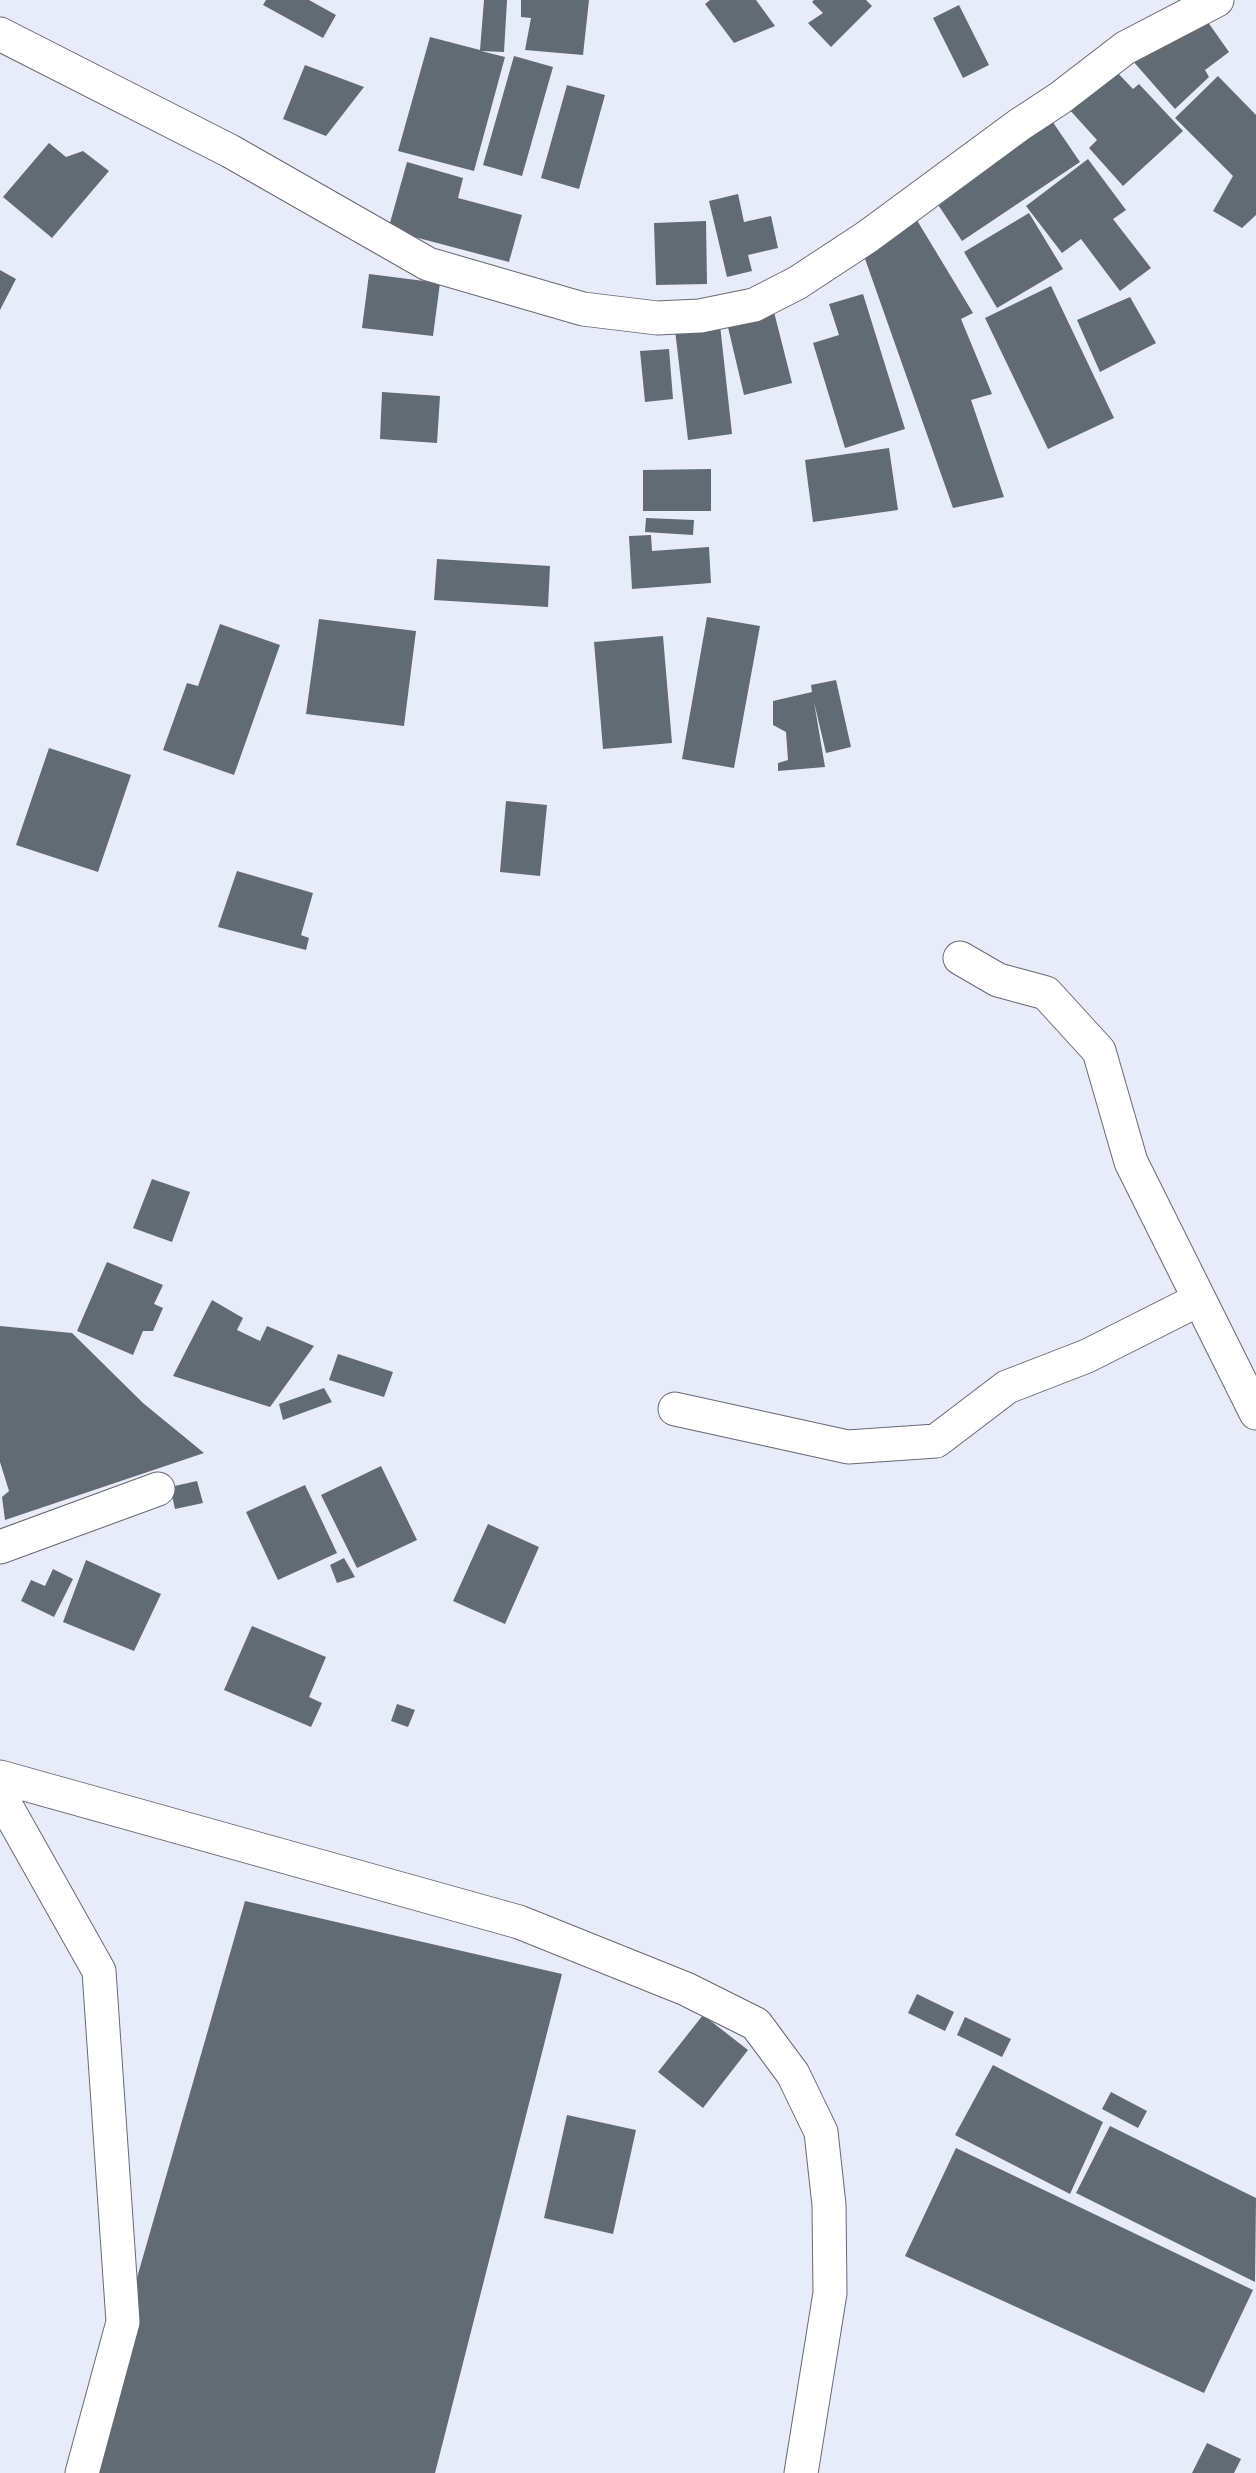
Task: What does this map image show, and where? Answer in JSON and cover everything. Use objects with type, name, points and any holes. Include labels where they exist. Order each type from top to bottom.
[{"type":"street","points":[[0,34],[230,151],[428,264],[583,309],[657,318],[700,316],[754,305],[796,283],[867,237],[1019,125],[1060,98],[1125,48],[1217,0]]},
{"type":"street","points":[[960,958],[998,980],[1046,993],[1099,1051],[1131,1162],[1256,1413]]},
{"type":"street","points":[[675,1409],[848,1448],[936,1441],[1007,1387],[1087,1356],[1198,1300]]},
{"type":"street","points":[[0,1547],[158,1489]]},
{"type":"street","points":[[0,1777],[519,1922],[686,1989],[756,2024],[793,2074],[821,2132],[829,2205],[830,2293],[801,2473]]},
{"type":"street","points":[[0,1795],[99,1971],[123,2322],[82,2473]]},
{"type":"building","points":[[266,0],[309,0],[336,15],[323,38],[263,5]]},
{"type":"building","points":[[484,0],[507,0],[504,52],[481,51],[505,57],[474,171],[398,151],[430,37],[480,50]]},
{"type":"building","points":[[521,0],[589,0],[583,55],[525,50],[531,18],[521,17]]},
{"type":"building","points":[[710,0],[756,0],[775,26],[734,43],[705,4]]},
{"type":"building","points":[[814,0],[866,0],[872,6],[831,47],[808,23],[823,13],[812,2]]},
{"type":"building","points":[[959,5],[989,65],[963,78],[933,18]]},
{"type":"building","points":[[1205,18],[1229,52],[1205,70],[1209,77],[1175,109],[1132,60]]},
{"type":"building","points":[[514,56],[553,67],[522,176],[483,165]]},
{"type":"building","points":[[305,65],[364,87],[326,136],[283,119]]},
{"type":"building","points":[[1113,68],[1133,89],[1139,84],[1183,131],[1123,186],[1089,148],[1097,140],[1068,108]]},
{"type":"building","points":[[1218,76],[1256,115],[1256,215],[1242,228],[1213,211],[1233,176],[1175,118]]},
{"type":"building","points":[[567,85],[605,95],[579,189],[541,178]]},
{"type":"building","points":[[1050,118],[1080,162],[962,241],[933,197]]},
{"type":"building","points":[[49,143],[66,157],[83,151],[109,171],[52,238],[3,197]]},
{"type":"building","points":[[1088,159],[1126,210],[1113,219],[1151,268],[1120,291],[1081,239],[1062,253],[1026,206]]},
{"type":"building","points":[[407,162],[463,178],[458,198],[522,215],[509,262],[388,230]]},
{"type":"building","points":[[738,194],[744,222],[771,216],[778,248],[748,255],[752,271],[727,277],[709,201]]},
{"type":"building","points":[[1029,213],[1063,269],[997,308],[964,252]]},
{"type":"building","points":[[915,217],[973,313],[961,319],[992,394],[971,400],[1004,497],[953,508],[864,256]]},
{"type":"building","points":[[706,221],[707,284],[656,285],[654,223]]},
{"type":"building","points":[[0,270],[16,279],[0,310]]},
{"type":"building","points":[[369,274],[440,283],[433,336],[362,328]]},
{"type":"building","points":[[1051,286],[1114,418],[1048,449],[985,318]]},
{"type":"building","points":[[863,294],[905,429],[845,448],[813,343],[839,335],[829,304]]},
{"type":"building","points":[[1130,297],[1156,343],[1100,372],[1077,320]]},
{"type":"building","points":[[774,312],[792,383],[744,395],[727,323]]},
{"type":"building","points":[[720,325],[732,434],[688,440],[675,330]]},
{"type":"building","points":[[669,349],[673,399],[645,402],[640,351]]},
{"type":"building","points":[[382,392],[440,396],[437,443],[380,439]]},
{"type":"building","points":[[889,448],[898,510],[813,522],[805,460]]},
{"type":"building","points":[[711,469],[711,511],[643,511],[643,470]]},
{"type":"building","points":[[646,518],[694,520],[693,535],[645,532]]},
{"type":"building","points":[[651,535],[652,551],[709,547],[711,583],[632,589],[629,536]]},
{"type":"building","points":[[437,559],[550,566],[548,607],[434,600]]},
{"type":"building","points":[[707,617],[760,626],[734,768],[682,759]]},
{"type":"building","points":[[319,619],[416,631],[404,726],[306,714]]},
{"type":"building","points":[[220,624],[280,645],[234,775],[163,750],[187,683],[198,686]]},
{"type":"building","points":[[663,636],[672,743],[603,749],[594,642]]},
{"type":"building","points":[[836,680],[851,747],[826,753],[814,702],[825,767],[778,771],[778,763],[788,760],[786,732],[773,725],[773,701],[812,692],[811,685]]},
{"type":"building","points":[[49,748],[131,775],[98,872],[16,845]]},
{"type":"building","points":[[506,801],[547,805],[540,876],[500,872]]},
{"type":"building","points":[[237,871],[313,893],[301,935],[309,938],[306,950],[218,927]]},
{"type":"building","points":[[152,1179],[190,1192],[172,1242],[133,1228]]},
{"type":"building","points":[[107,1262],[163,1285],[154,1304],[163,1308],[153,1331],[143,1331],[133,1355],[77,1331]]},
{"type":"building","points":[[212,1300],[243,1318],[237,1330],[260,1341],[267,1326],[314,1346],[270,1407],[173,1376]]},
{"type":"building","points":[[0,1326],[72,1333],[143,1403],[204,1453],[5,1520],[2,1497],[9,1491],[0,1462]]},
{"type":"building","points":[[338,1354],[393,1372],[384,1397],[329,1380]]},
{"type":"building","points":[[324,1388],[332,1402],[283,1420],[279,1404]]},
{"type":"building","points":[[381,1466],[417,1540],[357,1568],[321,1495]]},
{"type":"building","points":[[197,1481],[203,1503],[175,1509],[170,1487]]},
{"type":"building","points":[[305,1485],[337,1553],[278,1580],[246,1512]]},
{"type":"building","points":[[488,1524],[539,1547],[505,1624],[453,1601]]},
{"type":"building","points":[[344,1558],[355,1577],[337,1583],[330,1565]]},
{"type":"building","points":[[86,1560],[161,1594],[134,1651],[63,1622]]},
{"type":"building","points":[[53,1569],[73,1579],[54,1617],[21,1601],[31,1580],[45,1586]]},
{"type":"building","points":[[252,1626],[326,1657],[309,1697],[322,1703],[311,1727],[224,1690]]},
{"type":"building","points":[[397,1704],[415,1710],[408,1727],[391,1721]]},
{"type":"building","points":[[245,1901],[562,1974],[435,2473],[81,2473]]},
{"type":"building","points":[[917,1994],[954,2012],[945,2031],[908,2013]]},
{"type":"building","points":[[703,2015],[748,2050],[703,2108],[658,2072]]},
{"type":"building","points":[[965,2017],[1011,2039],[1002,2057],[957,2035]]},
{"type":"building","points":[[993,2065],[1103,2122],[1070,2194],[955,2135]]},
{"type":"building","points":[[1111,2092],[1147,2111],[1138,2128],[1102,2109]]},
{"type":"building","points":[[567,2115],[636,2130],[613,2234],[544,2218]]},
{"type":"building","points":[[1110,2126],[1256,2198],[1255,2282],[1076,2193]]},
{"type":"building","points":[[956,2148],[1253,2290],[1204,2393],[905,2256]]},
{"type":"building","points":[[1207,2443],[1241,2459],[1234,2473],[1192,2473]]}]
